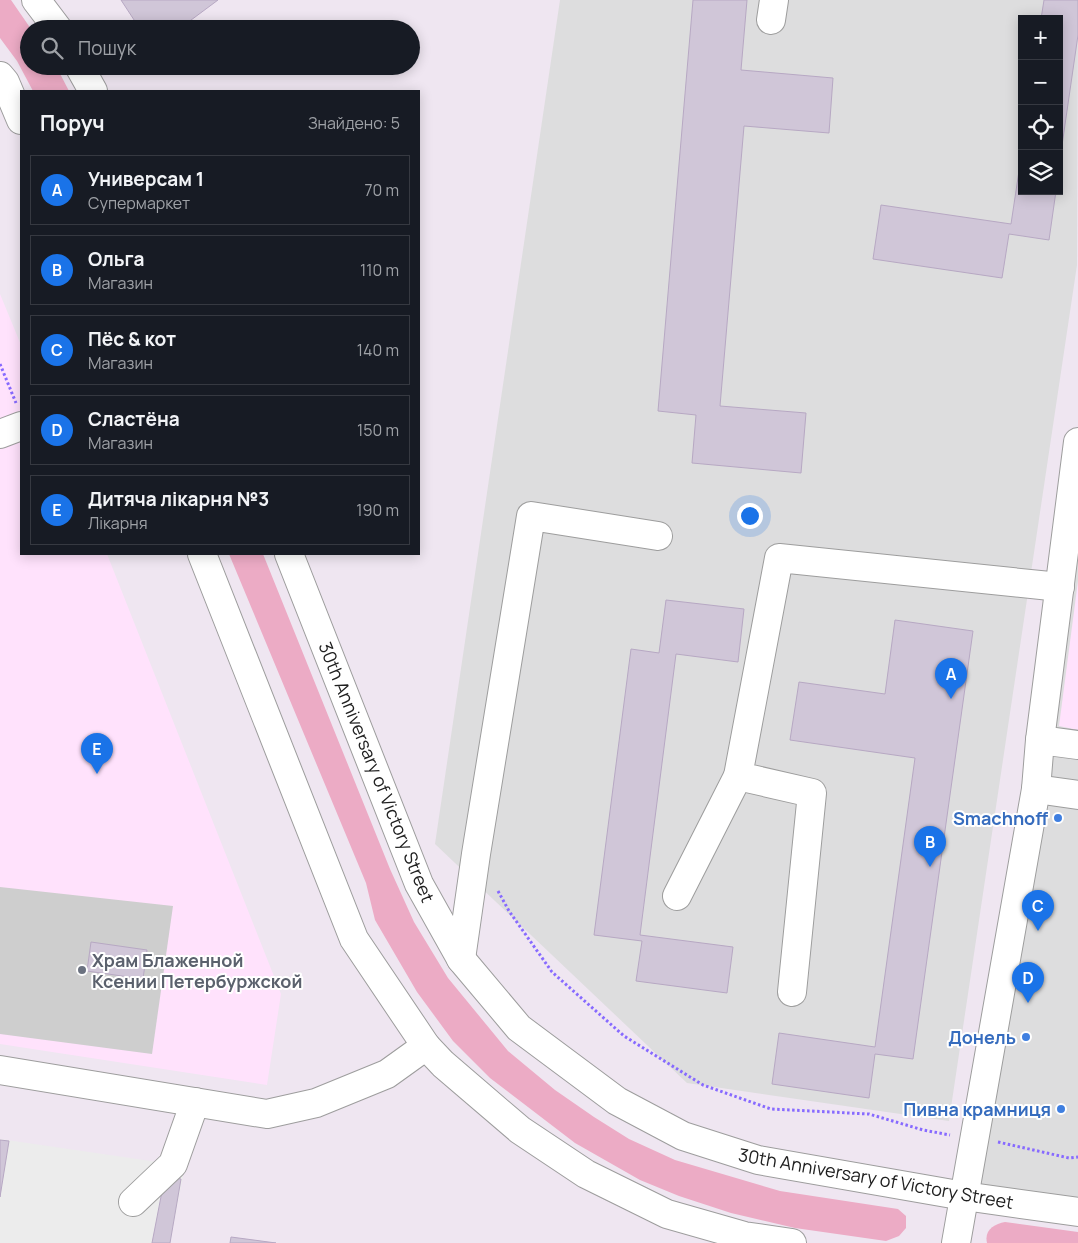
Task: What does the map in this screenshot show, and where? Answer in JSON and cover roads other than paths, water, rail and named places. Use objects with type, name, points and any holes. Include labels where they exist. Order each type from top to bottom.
[{"type":"street","points":[[36,0],[51,20]]},
{"type":"street","points":[[84,75],[92,90]]},
{"type":"street","points":[[0,76],[5,82],[20,118]]},
{"type":"street","points":[[0,434],[20,416]]},
{"type":"street","points":[[956,1243],[1036,789],[1040,740],[1078,442]]},
{"type":"street","points":[[461,959],[476,854],[531,516],[658,536]]},
{"type":"street","points":[[202,555],[354,938],[426,1046],[443,1064],[520,1130],[586,1174],[667,1214],[744,1236],[786,1243]]},
{"type":"street","name":"30th Anniversary of Victory Street","points":[[288,555],[419,884],[461,959],[519,1028],[617,1101],[683,1136],[758,1160],[964,1196],[1078,1212]]},
{"type":"street","points":[[677,896],[738,776],[778,558],[1060,587]]},
{"type":"street","points":[[1040,740],[1078,745]]},
{"type":"street","points":[[738,776],[812,793],[792,992]]},
{"type":"street","points":[[1036,789],[1078,795]]},
{"type":"street","points":[[0,1070],[267,1114],[316,1103],[386,1074],[426,1046]]},
{"type":"street","points":[[133,1202],[173,1164],[195,1102]]},
{"type":"place","name":"Универсам 1","points":[[951,699]]},
{"type":"place","name":"Дитяча лікарня №3","points":[[97,774]]},
{"type":"place","name":"Smachnoff","points":[[1058,818]]},
{"type":"place","name":"Ольга","points":[[930,867]]},
{"type":"place","name":"Пёс & кот","points":[[1038,931]]},
{"type":"place","name":"Храм Блаженной Ксении Петербуржской","points":[[82,970]]},
{"type":"place","name":"Сластёна","points":[[1028,1003]]},
{"type":"place","name":"Донель","points":[[1026,1037]]},
{"type":"place","name":"Пивна крамниця","points":[[1061,1109]]}]
